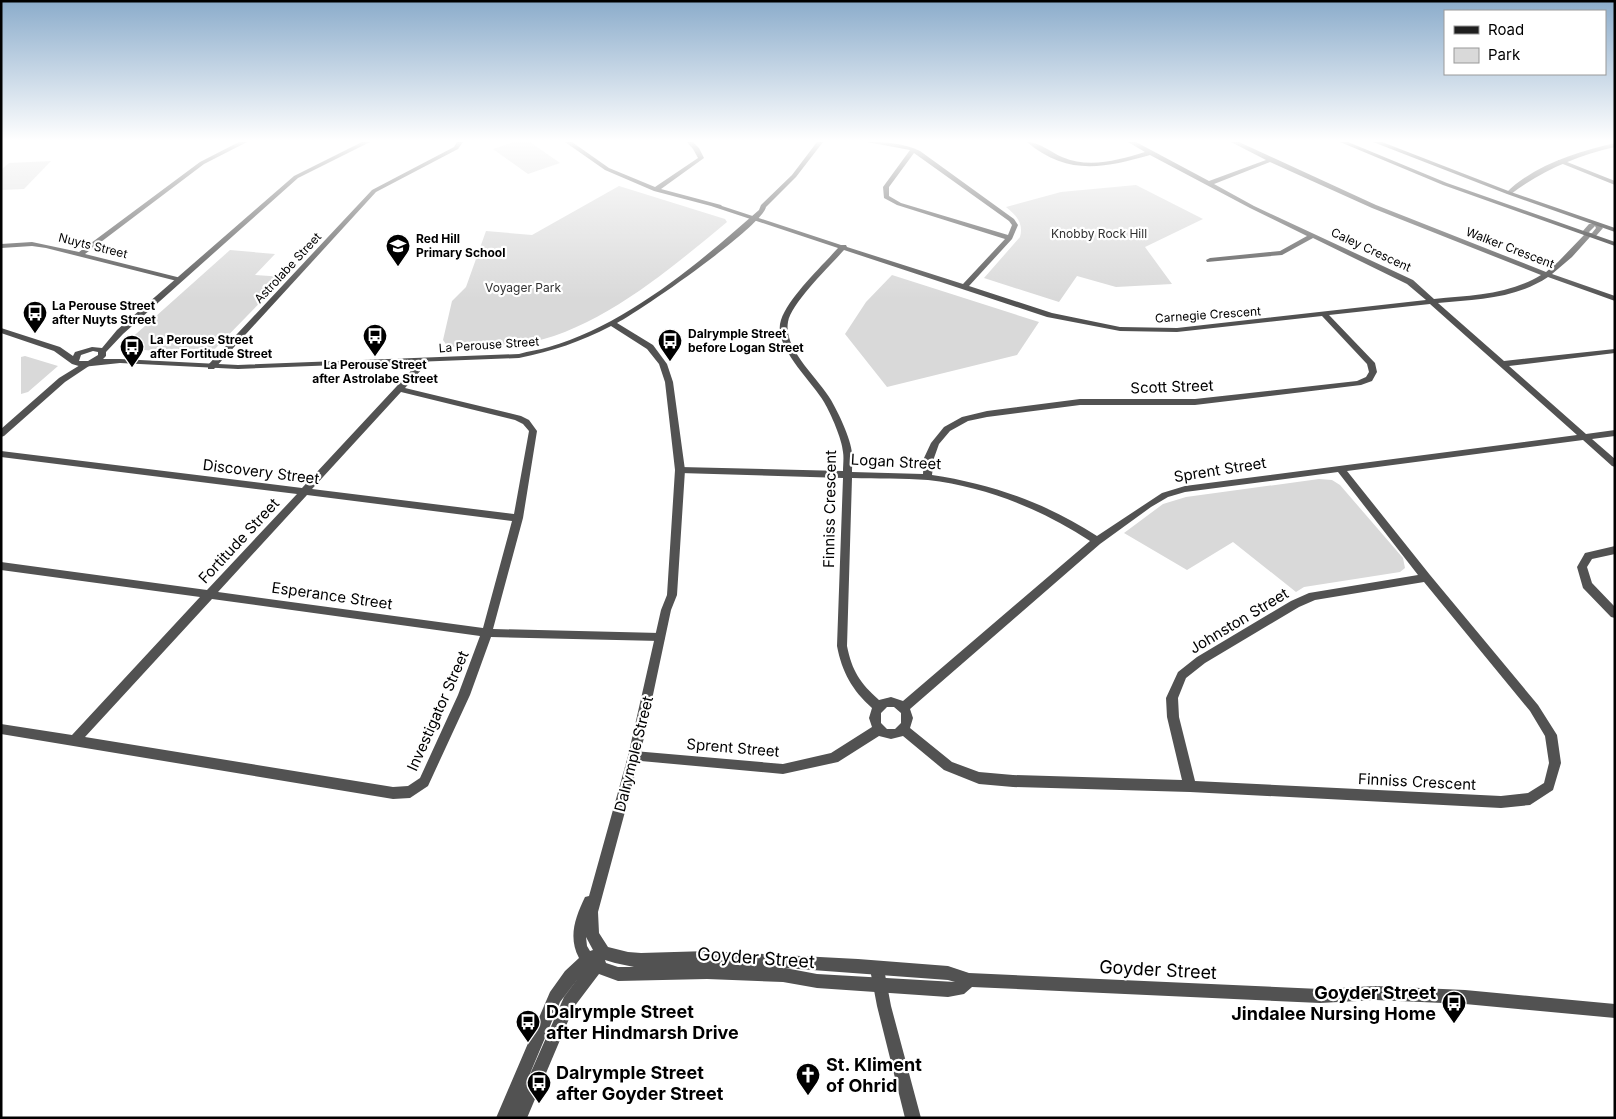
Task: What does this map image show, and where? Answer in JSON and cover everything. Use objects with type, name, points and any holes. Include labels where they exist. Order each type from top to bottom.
[{"type":"main road","points":[[1474,194],[1615,244]]},
{"type":"main road","points":[[1512,194],[1615,230]]},
{"type":"street","points":[[81,254],[160,194]]},
{"type":"street","points":[[1,434],[62,380],[91,363],[103,353],[120,332],[276,194]]},
{"type":"street","name":"Astrolabe Street","points":[[210,366],[371,194]]},
{"type":"street","name":"Carnegie Crescent","points":[[671,194],[792,229],[1050,315],[1120,329],[1177,330],[1325,315],[1507,293],[1527,287],[1549,275],[1588,235],[1594,235],[1600,228],[1597,224]]},
{"type":"street","name":"La Perouse Street","points":[[75,361],[91,363],[120,361],[238,367],[242,370],[519,356],[544,352],[577,341],[611,323],[664,290],[727,239],[775,194]]},
{"type":"street","points":[[886,194],[886,197],[899,204],[1010,238]]},
{"type":"street","points":[[965,286],[1010,238],[1015,225],[1009,216],[977,194]]},
{"type":"street","name":"Caley Crescent","points":[[1228,194],[1312,236],[1391,271],[1410,282],[1615,464]]},
{"type":"street","name":"Walker Crescent","points":[[1349,194],[1423,227],[1615,299]]},
{"type":"street","points":[[1210,260],[1282,253],[1312,236]]},
{"type":"street","name":"Nuyts Street","points":[[1,246],[32,244],[81,254],[178,280]]},
{"type":"street","name":"Finniss Crescent","points":[[844,246],[795,301],[784,321],[784,333],[788,347],[827,400],[836,417],[848,451],[842,646],[849,676],[859,690],[879,707]]},
{"type":"street","name":"Scott Street","points":[[927,477],[929,458],[935,443],[948,429],[965,420],[980,416],[1080,402],[1195,402],[1358,383],[1369,379],[1373,372],[1371,364],[1325,315]]},
{"type":"street","name":"Dalrymple Street","points":[[603,952],[594,938],[591,928],[595,895],[634,756],[666,610],[672,595],[680,470],[673,404],[663,364],[650,347],[611,323]]},
{"type":"street","points":[[1,330],[57,349],[75,361]]},
{"type":"street","points":[[62,380],[78,354],[120,332]]},
{"type":"street","points":[[57,349],[90,349]]},
{"type":"street","name":"La Perouse Street","points":[[90,349],[120,361]]},
{"type":"street","points":[[1504,364],[1615,351]]},
{"type":"street","name":"Fortitude Street","points":[[74,741],[426,360]]},
{"type":"street","name":"Investigator Street","points":[[1,729],[404,794],[417,788],[429,775],[464,695],[487,633],[518,518],[533,438],[531,426],[526,422],[505,414],[400,389]]},
{"type":"street","name":"Sprent Street","points":[[903,708],[1097,541],[1165,495],[1185,489],[1615,433]]},
{"type":"street","name":"Discovery Street","points":[[1,454],[518,518]]},
{"type":"street","name":"Finniss Crescent","points":[[904,730],[948,766],[979,778],[1019,782],[1190,786],[1501,802],[1530,799],[1549,786],[1555,763],[1551,736],[1547,729],[1534,708],[1426,578],[1340,469]]},
{"type":"street","name":"Logan Street","points":[[680,470],[927,477],[959,481],[1013,495],[1044,508],[1097,541]]},
{"type":"street","points":[[1615,550],[1589,556],[1582,567],[1587,585],[1615,614]]},
{"type":"street","name":"Esperance Street","points":[[1,566],[487,633],[660,637]]},
{"type":"street","name":"Johnston Street","points":[[1190,786],[1173,717],[1172,698],[1182,675],[1216,651],[1295,604],[1313,596],[1426,578]]},
{"type":"street","points":[[890,703],[903,708],[908,719],[904,730],[893,734],[879,729],[874,716],[879,707],[890,703]]},
{"type":"street","name":"Sprent Street","points":[[634,756],[783,769],[834,758],[879,729]]},
{"type":"street","name":"Dalrymple Street","points":[[593,963],[580,942],[579,926],[595,895]]},
{"type":"street","points":[[519,1118],[569,1002],[593,963],[603,952]]},
{"type":"street","name":"Goyder Street","points":[[603,952],[630,960],[699,958],[783,968],[817,981],[879,986],[948,990],[959,989],[969,980]]},
{"type":"street","points":[[504,1118],[555,997],[572,973],[593,963]]},
{"type":"street","name":"Goyder Street","points":[[593,963],[626,974],[783,968],[877,969],[948,972],[969,980],[1320,996],[1376,992],[1465,997],[1615,1011]]},
{"type":"street","points":[[877,969],[879,986],[914,1118]]},
{"type":"green space","name":"Voyager Park","points":[[604,194],[645,194],[725,219],[727,222],[657,278],[604,313],[577,327],[549,338],[521,344],[448,347],[443,340],[452,301],[466,287],[486,231],[532,235]]},
{"type":"green space","name":"Knobby Rock Hill","points":[[1053,194],[1154,194],[1203,219],[1145,247],[1172,284],[1116,287],[1077,276],[1059,302],[984,278],[1020,237],[1020,223],[1006,207]]},
{"type":"green space","points":[[230,250],[275,254],[255,275],[285,277],[209,355],[131,349],[127,342]]},
{"type":"green space","points":[[892,275],[1039,322],[1017,355],[887,387],[845,334],[866,302]]},
{"type":"green space","points":[[25,356],[58,366],[28,392],[21,394],[21,357]]},
{"type":"green space","points":[[1319,479],[1332,480],[1340,485],[1403,558],[1405,568],[1400,572],[1304,587],[1296,592],[1233,542],[1187,570],[1124,533],[1163,504],[1186,497]]},
{"type":"place","name":"Red Hill Primary School","points":[[398,267]]},
{"type":"place","name":"La Perouse Street after Nuyts Street","points":[[35,334]]},
{"type":"place","name":"La Perouse Street after Astrolabe Street","points":[[375,357]]},
{"type":"place","name":"Dalrymple Street before Logan Street","points":[[670,362]]},
{"type":"place","name":"La Perouse Street after Fortitude Street","points":[[132,368]]},
{"type":"place","name":"Goyder Street Jindalee Nursing Home","points":[[1454,1024]]},
{"type":"place","name":"Dalrymple Street after Hindmarsh Drive","points":[[528,1043]]},
{"type":"place","name":"St. Kliment of Ohrid","points":[[808,1096]]},
{"type":"place","name":"Dalrymple Street after Goyder Street","points":[[539,1104]]}]
